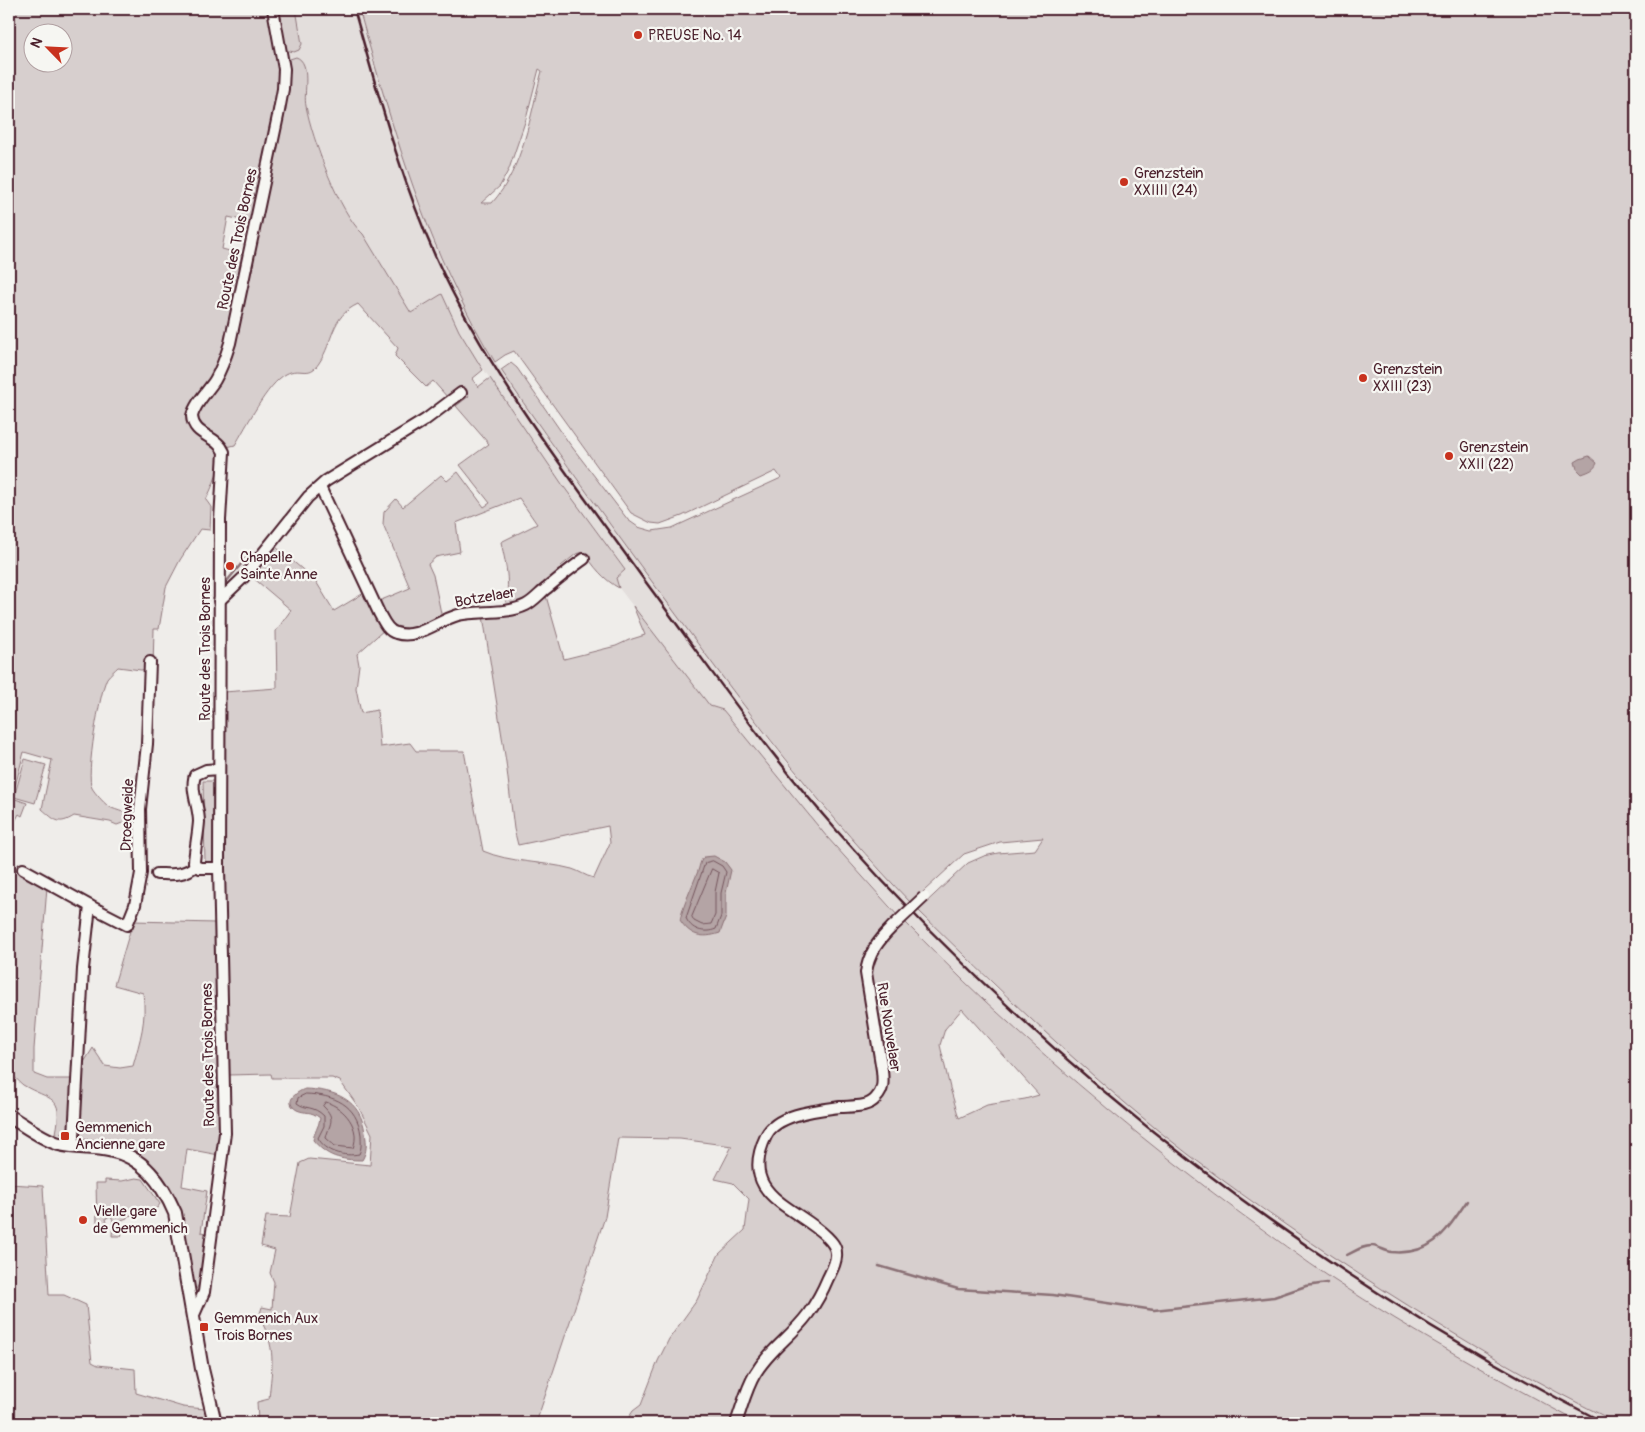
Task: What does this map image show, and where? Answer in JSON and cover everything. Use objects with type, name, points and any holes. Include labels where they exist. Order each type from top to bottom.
[{"type":"main road","points":[[9,1116],[50,1140],[70,1146],[108,1150],[129,1156],[137,1160],[155,1178],[164,1191],[175,1213],[192,1318],[215,1423]]},
{"type":"street","name":"Route des Trois Bornes","points":[[192,1318],[204,1292],[225,1133],[219,868],[219,601],[221,486],[224,452],[219,443],[196,428],[192,416],[197,404],[219,372],[230,343],[280,107],[284,69],[273,9]]},
{"type":"street","points":[[219,601],[244,577],[300,506],[320,486],[425,420],[461,394]]},
{"type":"street","name":"Botzelaer","points":[[320,486],[379,613],[385,625],[393,633],[403,635],[421,632],[455,616],[516,608],[527,604],[584,559]]},
{"type":"street","name":"Droegweide","points":[[24,869],[127,925],[137,896],[141,873],[140,799],[147,744],[150,662]]},
{"type":"street","points":[[195,866],[199,822],[193,782],[195,775],[206,770],[219,769]]},
{"type":"street","points":[[195,866],[200,868],[219,868]]},
{"type":"street","points":[[157,874],[181,874],[195,866]]},
{"type":"street","name":"Rue Nouvelaer","points":[[736,1423],[745,1395],[755,1374],[772,1350],[808,1315],[836,1260],[836,1251],[833,1243],[818,1228],[771,1196],[764,1185],[760,1175],[759,1159],[765,1137],[771,1128],[782,1120],[801,1114],[839,1107],[864,1106],[877,1098],[883,1082],[866,973],[867,963],[879,940],[924,897]]},
{"type":"street","points":[[70,1146],[74,1137],[84,969],[90,906]]},
{"type":"shaded area","points":[[9,9],[296,9],[302,44],[299,50],[294,52],[285,50],[279,69],[279,89],[251,222],[228,217],[222,249],[245,255],[229,329],[213,371],[192,402],[186,415],[188,426],[207,439],[216,449],[218,455],[218,468],[206,500],[211,507],[210,530],[200,529],[180,560],[166,587],[159,629],[154,629],[153,668],[141,670],[118,667],[107,678],[97,715],[90,768],[92,788],[108,806],[128,814],[137,823],[125,822],[117,825],[110,822],[74,816],[64,821],[54,819],[42,809],[52,760],[24,752],[12,798],[27,803],[22,816],[19,814],[13,825],[9,822]]},
{"type":"shaded area","points":[[296,9],[359,9],[403,158],[420,207],[440,256],[488,351],[557,452],[764,733],[803,783],[875,866],[995,987],[1160,1132],[1272,1217],[1500,1361],[1618,1423],[1578,1422],[1485,1372],[1332,1279],[1150,1144],[1059,1068],[984,1000],[903,920],[827,837],[723,710],[710,707],[619,588],[616,578],[625,570],[564,487],[471,351],[459,331],[442,294],[411,313],[363,234],[347,216],[314,136],[305,105],[306,84],[287,63],[285,50],[302,44]]},
{"type":"shaded area","points":[[359,9],[1636,9],[1636,1423],[1618,1423],[1498,1360],[1382,1289],[1241,1194],[1160,1132],[1097,1079],[1006,996],[918,910],[968,863],[984,856],[998,853],[1035,850],[1043,838],[1000,842],[964,854],[911,903],[850,837],[738,698],[591,499],[501,370],[511,363],[517,368],[569,443],[628,520],[638,527],[652,531],[672,528],[781,478],[776,471],[682,516],[660,524],[651,523],[631,513],[514,351],[495,362],[457,292],[427,223],[390,117]],"holes":[[[539,69],[542,71],[529,123],[512,173],[492,203],[481,203],[500,186],[509,169],[526,119]]]},
{"type":"shaded area","points":[[296,57],[304,65],[306,79],[305,101],[309,120],[320,155],[336,193],[411,313],[442,294],[459,331],[483,370],[472,379],[478,387],[490,378],[564,487],[625,570],[616,578],[619,588],[599,572],[584,552],[576,554],[561,566],[569,576],[546,596],[564,659],[616,646],[645,635],[633,606],[710,706],[723,710],[827,837],[898,916],[869,952],[878,1089],[866,1101],[784,1117],[757,1152],[768,1197],[779,1209],[817,1232],[833,1250],[832,1264],[806,1314],[771,1348],[734,1423],[625,1423],[633,1411],[641,1405],[658,1361],[669,1339],[697,1300],[719,1254],[745,1230],[749,1199],[733,1183],[715,1179],[732,1146],[680,1139],[618,1138],[605,1217],[536,1423],[258,1423],[257,1402],[269,1399],[272,1366],[269,1338],[259,1317],[262,1307],[272,1309],[274,1282],[270,1273],[275,1250],[261,1246],[266,1216],[290,1217],[300,1163],[309,1159],[370,1165],[372,1134],[359,1108],[340,1081],[332,1078],[272,1078],[271,1074],[228,1075],[224,963],[224,692],[277,688],[276,631],[291,610],[251,576],[276,547],[315,580],[334,611],[364,593],[385,629],[357,654],[359,665],[356,688],[361,713],[377,710],[380,747],[410,743],[416,751],[464,751],[483,851],[504,858],[572,869],[594,878],[610,843],[608,826],[518,845],[514,829],[506,762],[483,616],[503,613],[507,594],[507,577],[501,542],[537,524],[519,498],[456,523],[460,552],[436,557],[428,564],[433,575],[442,618],[414,627],[400,627],[388,619],[379,601],[410,588],[383,524],[384,512],[396,499],[403,507],[441,475],[447,481],[458,472],[484,507],[490,503],[460,465],[489,444],[456,406],[469,396],[462,387],[448,398],[433,381],[426,387],[395,356],[398,348],[358,304],[349,309],[337,323],[324,355],[315,368],[308,371],[296,371],[286,374],[264,396],[235,445],[227,447],[218,437],[196,423],[196,417],[202,402],[225,366],[287,63],[290,59]]},
{"type":"shaded area","points":[[25,759],[46,765],[35,803],[14,797]]},
{"type":"shaded area","points":[[203,781],[214,781],[214,862],[208,865],[205,862]]},
{"type":"shaded area","points":[[9,866],[47,887],[34,1049],[34,1074],[47,1079],[72,1079],[69,1128],[62,1134],[56,1133],[58,1111],[53,1100],[23,1085],[9,1071]]},
{"type":"shaded area","points":[[903,920],[975,991],[1046,1056],[1142,1137],[1240,1213],[1322,1272],[1394,1318],[1486,1372],[1580,1423],[739,1423],[757,1374],[799,1330],[839,1247],[825,1228],[784,1203],[775,1195],[763,1174],[762,1160],[768,1138],[782,1122],[883,1096],[867,973],[873,954]],"holes":[[[962,1009],[1039,1095],[987,1105],[959,1118],[940,1045],[945,1029]]]},
{"type":"shaded area","points":[[133,921],[216,923],[219,1155],[187,1149],[182,1186],[207,1191],[201,1232],[206,1233],[203,1264],[200,1280],[195,1290],[193,1288],[186,1236],[179,1210],[170,1189],[158,1173],[90,1144],[83,1140],[79,1134],[81,1067],[93,1048],[105,1066],[120,1068],[133,1066],[138,1047],[144,1012],[143,993],[114,985]]},
{"type":"shaded area","points":[[136,1178],[143,1179],[160,1204],[157,1208],[142,1215],[127,1216],[127,1218],[119,1221],[122,1236],[112,1236],[113,1220],[111,1216],[106,1218],[107,1224],[97,1224],[96,1183],[105,1183],[105,1180],[122,1181]]},
{"type":"shaded area","points":[[9,1184],[43,1186],[49,1295],[64,1295],[86,1305],[92,1362],[98,1365],[135,1369],[136,1393],[183,1407],[206,1409],[209,1423],[9,1423]]},
{"type":"water","points":[[1589,456],[1597,463],[1591,470],[1582,474],[1577,469],[1575,462]]},
{"type":"water","points":[[714,856],[725,862],[731,870],[726,893],[726,917],[720,933],[702,936],[692,933],[680,920],[702,860],[704,857]]},
{"type":"water","points":[[305,1089],[336,1094],[352,1104],[363,1121],[366,1147],[362,1160],[341,1158],[329,1154],[313,1140],[320,1118],[297,1110],[291,1104],[292,1098],[298,1092]]},
{"type":"waterway","points":[[227,581],[247,557]]},
{"type":"waterway","points":[[1347,1255],[1366,1246],[1391,1252],[1418,1250],[1437,1239],[1453,1222],[1467,1201]]},
{"type":"waterway","points":[[879,1266],[958,1289],[1053,1295],[1154,1310],[1274,1297],[1306,1286],[1327,1283]]},
{"type":"railway","points":[[354,9],[390,135],[411,197],[436,258],[480,343],[558,462],[713,674],[786,771],[838,832],[921,921],[1008,1006],[1099,1087],[1194,1164],[1292,1235],[1393,1303],[1498,1365],[1605,1423]]},
{"type":"place","name":"PREUSE No. 14","points":[[638,35]]},
{"type":"place","name":"Grenzstein XXIIII (24)","points":[[1124,182]]},
{"type":"place","name":"Grenzstein XXIII (23)","points":[[1363,378]]},
{"type":"place","name":"Grenzstein XXII (22)","points":[[1449,456]]},
{"type":"place","name":"Chapelle Sainte Anne","points":[[230,566]]},
{"type":"place","name":"Gemmenich Ancienne gare","points":[[65,1136]]},
{"type":"place","name":"Vielle gare de Gemmenich","points":[[83,1220]]},
{"type":"place","name":"Gemmenich Aux Trois Bornes","points":[[204,1327]]}]
